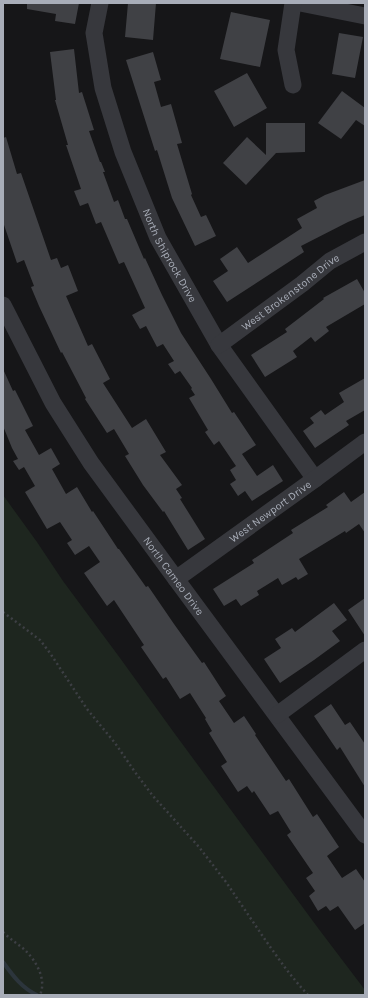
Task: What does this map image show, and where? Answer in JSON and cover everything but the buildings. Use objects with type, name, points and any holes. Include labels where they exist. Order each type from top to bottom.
[{"type":"street","name":"North Shiprock Drive","points":[[100,3],[94,33],[103,88],[123,152],[158,238],[219,345],[315,480]]},
{"type":"street","points":[[293,3],[286,50],[293,85]]},
{"type":"street","points":[[300,3],[365,16]]},
{"type":"street","name":"West Brokenstone Drive","points":[[219,345],[302,284],[330,261],[365,242]]},
{"type":"street","name":"North Cameo Drive","points":[[3,305],[57,410],[91,463],[365,835]]},
{"type":"street","name":"West Newport Drive","points":[[176,579],[315,480],[365,442]]},
{"type":"street","points":[[277,716],[365,650]]},
{"type":"path","points":[[3,612],[40,640],[87,709],[115,743],[153,796],[199,847],[226,882],[286,969],[308,995]]},
{"type":"path","points":[[3,932],[24,950],[36,965],[42,981],[43,988],[41,994]]},
{"type":"shaded area","points":[[3,495],[63,581],[365,990],[365,995],[3,995]]},
{"type":"waterway","points":[[3,962],[22,985],[37,995]]}]
